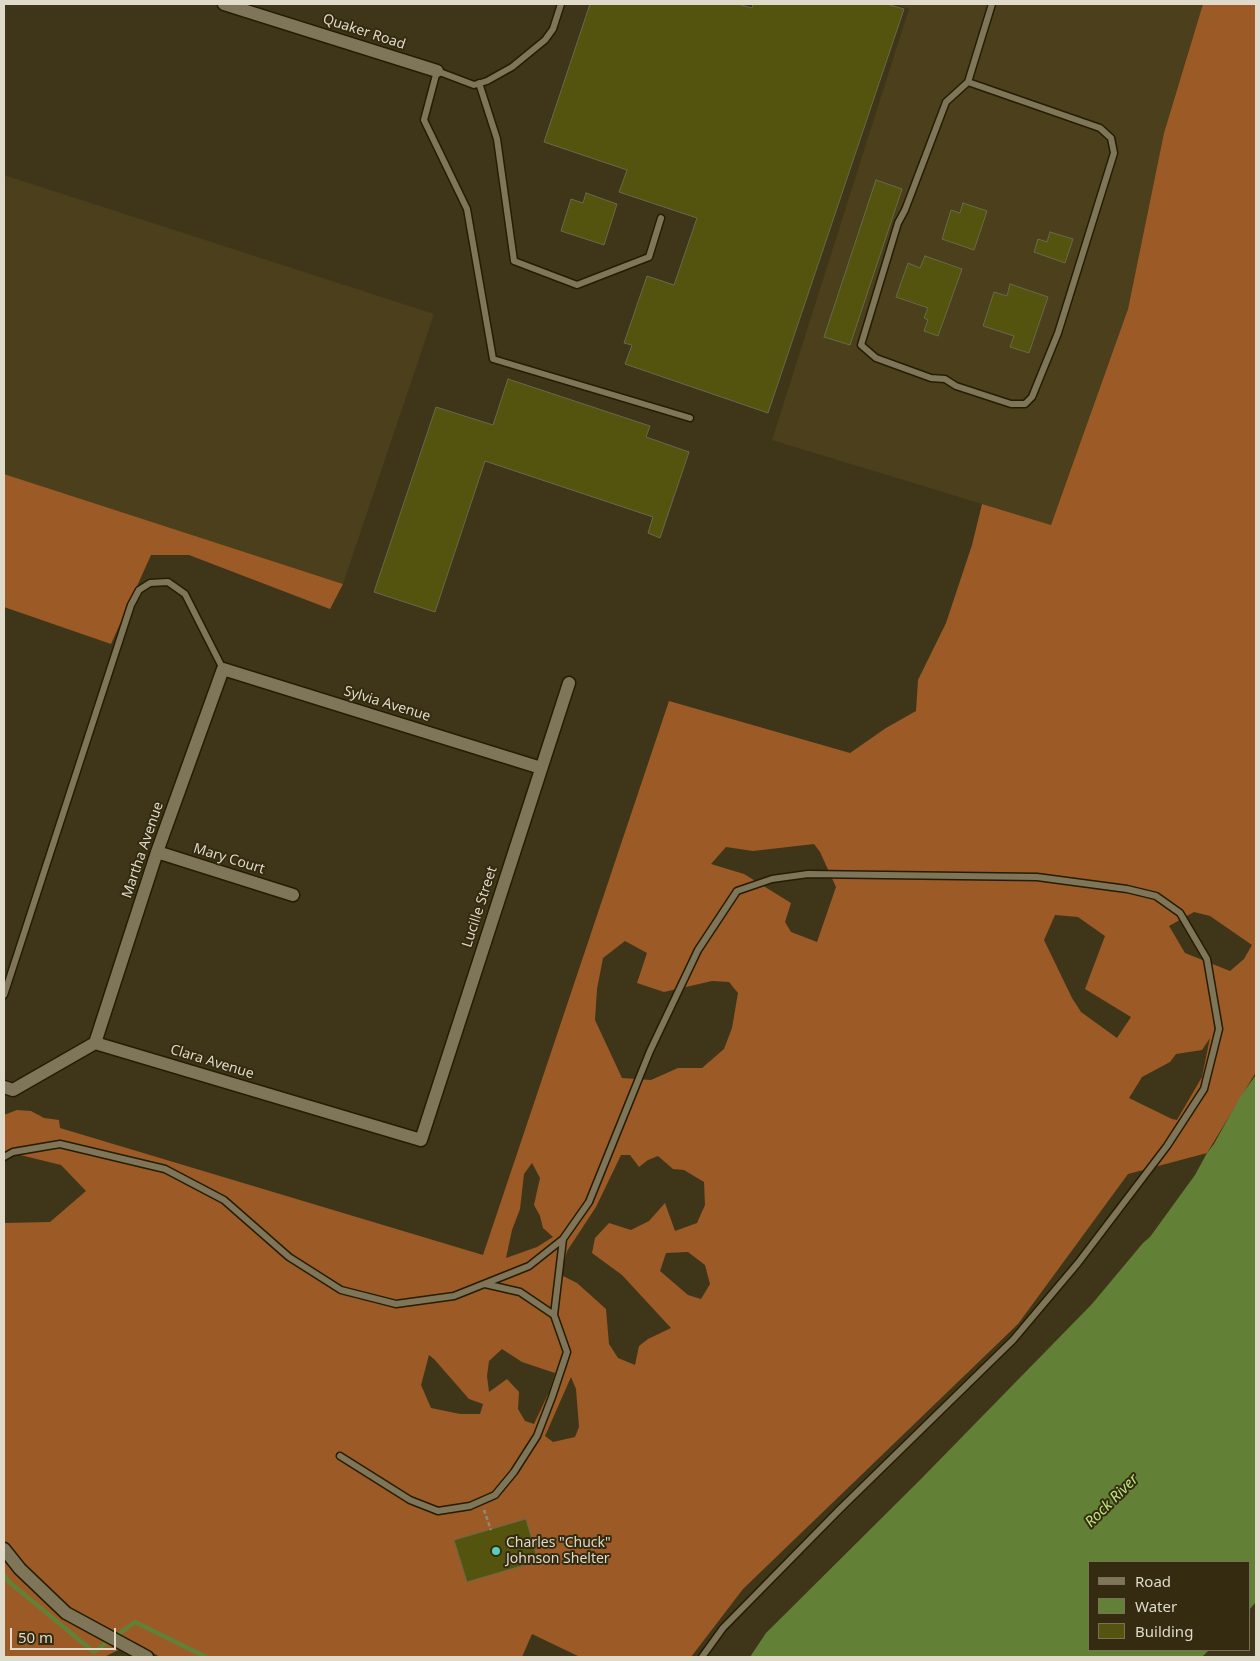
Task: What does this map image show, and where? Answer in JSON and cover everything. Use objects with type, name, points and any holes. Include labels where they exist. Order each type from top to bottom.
[{"type":"street","name":"Quaker Road","points":[[224,4],[437,72]]},
{"type":"street","name":"Sylvia Avenue","points":[[223,670],[541,768]]},
{"type":"street","name":"Martha Avenue","points":[[95,1043],[157,852],[223,670]]},
{"type":"street","name":"Lucille Street","points":[[420,1140],[569,683]]},
{"type":"street","name":"Mary Court","points":[[157,852],[293,895]]},
{"type":"street","name":"Clara Avenue","points":[[95,1043],[420,1140]]},
{"type":"street","points":[[4,1087],[13,1090],[95,1043]]},
{"type":"street","points":[[4,1549],[20,1569],[66,1613],[147,1657]]},
{"type":"lane","points":[[561,4],[553,29],[545,40],[512,67],[487,81],[474,85],[437,72],[424,120],[467,209],[493,358],[690,418]]},
{"type":"lane","points":[[968,82],[1100,128],[1111,138],[1114,153],[1058,333],[1032,397],[1025,404],[1012,404],[956,386],[945,379],[931,378],[903,368],[876,358],[861,345],[898,223],[905,210],[946,102],[968,82],[992,4]]},
{"type":"lane","points":[[479,83],[497,138],[514,261],[577,285],[649,256],[661,218]]},
{"type":"lane","points":[[4,995],[131,605],[139,590],[150,583],[168,582],[185,594],[223,670]]},
{"type":"lane","points":[[4,1157],[13,1152],[60,1144],[165,1169],[224,1200],[289,1257],[341,1290],[396,1304],[454,1296],[529,1266],[563,1239],[589,1202],[650,1051],[698,950],[737,891],[772,879],[808,874],[1037,878],[1127,889],[1156,896],[1180,913],[1208,958],[1219,1029],[1204,1089],[1167,1146],[1078,1263],[1013,1340],[841,1508],[724,1628],[702,1657]]},
{"type":"lane","points":[[340,1456],[410,1500],[438,1510],[470,1506],[495,1495],[514,1472],[536,1436],[552,1397],[567,1352],[554,1315],[563,1239]]},
{"type":"lane","points":[[484,1284],[520,1292],[554,1315]]},
{"type":"path","points":[[481,1502],[491,1530]]},
{"type":"shaded area","points":[[896,4],[1203,4],[1164,133],[1128,309],[1051,525],[772,440],[909,9]]},
{"type":"shaded area","points":[[1203,4],[1256,4],[1256,1072],[1207,1153],[1128,1174],[1018,1324],[743,1589],[691,1657],[580,1657],[532,1634],[522,1657],[160,1657],[135,1642],[104,1657],[4,1657],[4,1223],[50,1222],[86,1191],[61,1165],[4,1151],[4,1115],[17,1110],[31,1111],[44,1118],[59,1120],[60,1128],[483,1255],[669,701],[850,753],[886,728],[916,711],[918,680],[946,623],[972,545],[982,504],[1051,525],[1128,309],[1164,133]],"holes":[[[814,844],[820,852],[836,887],[817,942],[791,932],[785,922],[791,903],[744,874],[711,864],[726,847],[753,851]],[[1194,912],[1210,916],[1252,945],[1244,959],[1230,971],[1185,953],[1169,926]],[[1055,915],[1078,917],[1105,936],[1085,989],[1131,1017],[1117,1038],[1081,1012],[1072,998],[1044,940]],[[625,941],[647,953],[637,983],[664,992],[712,981],[729,982],[738,993],[732,1028],[724,1049],[702,1068],[678,1068],[651,1080],[622,1078],[595,1020],[597,989],[603,958]],[[1210,1038],[1202,1077],[1177,1120],[1129,1098],[1142,1077],[1170,1062],[1176,1054],[1202,1050]],[[621,1155],[630,1155],[639,1167],[648,1160],[658,1156],[673,1169],[684,1170],[704,1182],[705,1205],[697,1223],[675,1231],[665,1203],[649,1221],[631,1230],[609,1223],[595,1238],[592,1253],[622,1275],[671,1328],[648,1339],[639,1346],[635,1365],[618,1358],[609,1344],[606,1309],[577,1283],[561,1275],[567,1251],[596,1207]],[[532,1163],[540,1178],[534,1205],[540,1216],[543,1228],[553,1237],[537,1247],[506,1258],[512,1230],[520,1209],[524,1174]],[[688,1252],[705,1265],[710,1284],[701,1299],[688,1295],[660,1271],[666,1253]],[[502,1349],[522,1362],[555,1373],[549,1392],[534,1424],[525,1421],[518,1409],[519,1392],[507,1379],[489,1392],[487,1376],[489,1361]],[[429,1355],[469,1399],[483,1404],[480,1414],[460,1414],[431,1408],[421,1385]],[[571,1377],[576,1389],[579,1427],[575,1437],[553,1442],[545,1436]]]},
{"type":"shaded area","points":[[4,175],[434,314],[343,584],[4,474]]},
{"type":"shaded area","points":[[4,474],[343,584],[330,609],[189,555],[151,555],[111,644],[4,607]]},
{"type":"water","name":"Rock River","points":[[1256,1075],[1256,1602],[1250,1609],[1250,1561],[1088,1561],[1088,1651],[1208,1651],[1202,1657],[750,1657],[766,1633],[920,1480],[1092,1304],[1150,1237],[1195,1175],[1240,1097]]},
{"type":"building","points":[[590,4],[738,4],[752,8],[753,4],[887,4],[904,9],[768,413],[625,364],[632,345],[624,343],[647,276],[674,285],[697,218],[619,192],[627,170],[544,142]]},
{"type":"building","points":[[876,180],[902,189],[850,345],[824,337]]},
{"type":"building","points":[[586,193],[617,204],[604,245],[561,231],[571,199],[583,203]]},
{"type":"building","points":[[963,203],[987,211],[974,250],[942,239],[951,210],[960,213]]},
{"type":"building","points":[[1050,232],[1073,239],[1065,263],[1034,252],[1038,239],[1047,242]]},
{"type":"building","points":[[925,256],[962,269],[938,336],[924,331],[928,320],[924,318],[928,308],[896,297],[908,263],[920,268]]},
{"type":"building","points":[[1010,284],[1048,297],[1029,353],[1010,347],[1014,336],[983,326],[994,292],[1007,296]]},
{"type":"building","points":[[508,379],[650,426],[646,437],[689,452],[660,538],[648,533],[653,517],[485,461],[435,612],[374,592],[436,407],[493,425]]},
{"type":"building","name":"Charles \"Chuck\" Johnson Shelter","points":[[526,1519],[538,1561],[467,1582],[454,1540]]},
{"type":"waterway","points":[[4,1575],[8,1581],[94,1652],[135,1622],[206,1657]]},
{"type":"place","name":"Charles \"Chuck\" Johnson Shelter","points":[[496,1551]]}]
